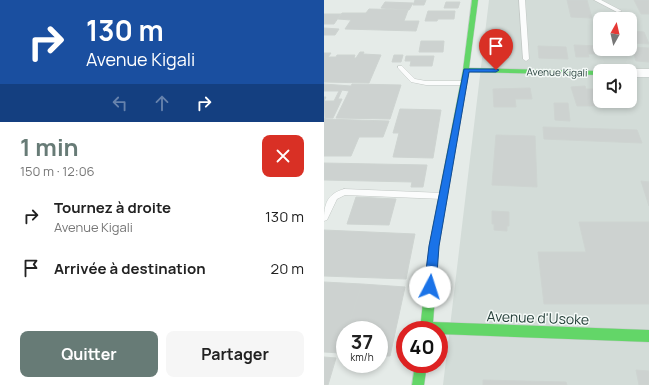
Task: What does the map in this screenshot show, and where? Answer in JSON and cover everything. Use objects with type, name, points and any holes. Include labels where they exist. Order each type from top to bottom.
[{"type":"street","points":[[427,321],[434,246],[466,70],[475,0]]},
{"type":"street","name":"Avenue Kigali","points":[[466,70],[593,72]]},
{"type":"street","points":[[637,73],[649,74]]},
{"type":"street","name":"Avenue d'Usoke","points":[[448,330],[649,336]]},
{"type":"street","points":[[418,385],[420,373]]},
{"type":"lane","points":[[522,0],[526,59]]},
{"type":"lane","points":[[597,0],[619,11]]},
{"type":"lane","points":[[400,67],[413,81],[463,83]]},
{"type":"lane","points":[[324,217],[334,197],[344,192],[443,196]]},
{"type":"shaded area","points":[[489,0],[649,0],[649,385],[443,385],[444,373],[448,373],[448,343]]},
{"type":"building","points":[[415,0],[426,0],[424,5],[413,5]]},
{"type":"building","points":[[567,0],[587,0],[592,18],[571,17]]},
{"type":"building","points":[[634,0],[649,0],[649,14],[641,14]]},
{"type":"building","points":[[385,2],[413,3],[409,10],[381,8]]},
{"type":"building","points":[[446,2],[460,2],[458,8],[444,8]]},
{"type":"building","points":[[369,9],[408,10],[404,21],[419,21],[416,31],[345,29],[351,20],[338,19],[342,13],[366,13]]},
{"type":"building","points":[[428,11],[455,11],[454,19],[425,21]]},
{"type":"building","points":[[324,14],[341,14],[334,24],[324,24]]},
{"type":"building","points":[[324,28],[339,29],[335,35],[324,35]]},
{"type":"building","points":[[637,32],[644,32],[649,44],[637,43]]},
{"type":"building","points":[[421,41],[444,41],[443,52],[419,52]]},
{"type":"building","points":[[574,45],[593,46],[593,54],[588,54],[589,57],[576,57]]},
{"type":"building","points":[[538,46],[566,47],[568,59],[539,58]]},
{"type":"building","points":[[637,47],[649,48],[649,62],[636,61],[635,56],[637,56]]},
{"type":"building","points":[[360,52],[364,52],[363,54],[381,55],[369,83],[324,82],[324,53],[331,53],[328,57],[336,57],[337,55],[355,55],[354,58],[356,58]]},
{"type":"building","points":[[394,55],[403,55],[401,62],[392,62]]},
{"type":"building","points":[[406,56],[434,56],[432,66],[410,66],[411,61],[405,61]]},
{"type":"building","points":[[324,84],[351,86],[352,84],[401,85],[390,119],[336,118],[349,91],[342,90],[338,99],[342,99],[333,118],[325,119],[324,101],[334,101],[339,91],[324,91]]},
{"type":"building","points":[[585,86],[586,89],[593,89],[593,106],[577,106],[571,87]]},
{"type":"building","points":[[530,88],[532,99],[515,99],[516,107],[494,107],[493,89]]},
{"type":"building","points":[[554,103],[568,103],[570,121],[555,120]]},
{"type":"building","points":[[400,109],[441,110],[433,158],[393,157],[399,133],[393,133]]},
{"type":"building","points":[[324,119],[389,121],[383,137],[359,137],[351,156],[324,156]]},
{"type":"building","points":[[543,127],[637,130],[642,143],[544,139]]},
{"type":"building","points":[[496,135],[535,136],[537,187],[492,185]]},
{"type":"building","points":[[324,163],[427,165],[423,187],[411,187],[412,182],[324,180]]},
{"type":"building","points":[[641,181],[649,182],[649,206]]},
{"type":"building","points":[[356,197],[396,199],[389,225],[347,224]]},
{"type":"building","points":[[492,211],[509,212],[509,226],[507,226],[507,231],[494,230],[494,224],[492,224]]},
{"type":"building","points":[[579,222],[649,222],[649,304],[544,304],[538,252],[586,252]]},
{"type":"building","points":[[324,230],[415,234],[406,279],[324,276]]},
{"type":"building","points":[[324,282],[362,284],[350,321],[336,321],[336,353],[324,352]]},
{"type":"building","points":[[362,284],[405,287],[398,321],[396,321],[396,328],[390,356],[388,356],[388,321],[350,321]]},
{"type":"building","points":[[324,357],[336,358],[328,385],[324,385]]},
{"type":"building","points":[[636,370],[649,371],[649,385],[639,385]]},
{"type":"building","points":[[483,380],[566,382],[567,385],[483,385]]},
{"type":"traffic: fast","points":[[427,321],[434,246],[466,70],[475,0]]},
{"type":"traffic: fast","points":[[466,70],[593,73]]},
{"type":"traffic: fast","points":[[448,329],[649,336]]},
{"type":"traffic: fast","points":[[418,385],[420,373]]},
{"type":"route","points":[[430,287],[434,246],[466,70],[496,70]]}]
